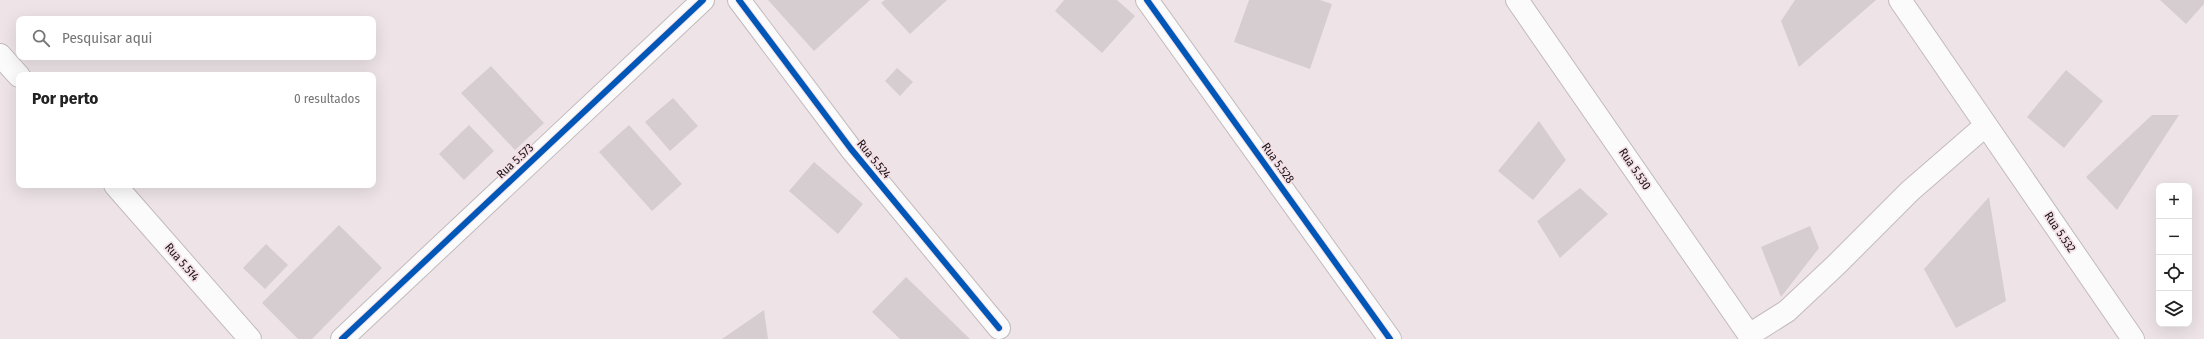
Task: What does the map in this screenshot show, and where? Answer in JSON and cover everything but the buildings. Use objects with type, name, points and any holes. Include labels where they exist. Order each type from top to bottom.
[{"type":"street","name":"Rua 5.573","points":[[342,339],[703,0]]},
{"type":"street","name":"Rua 5.524","points":[[739,0],[851,149],[999,328]]},
{"type":"street","name":"Rua 5.528","points":[[1147,0],[1390,339]]},
{"type":"street","name":"Rua 5.530","points":[[1517,0],[1750,337]]},
{"type":"street","name":"Rua 5.532","points":[[1900,0],[2133,339]]},
{"type":"street","points":[[0,54],[16,73]]},
{"type":"street","points":[[1750,337],[1787,311],[1836,266],[1910,191],[1986,125]]},
{"type":"street","name":"Rua 5.514","points":[[117,188],[250,339]]},
{"type":"cycle path","points":[[342,339],[703,0]]},
{"type":"cycle path","points":[[739,0],[851,149],[999,328]]},
{"type":"cycle path","points":[[1147,0],[1390,339]]}]
